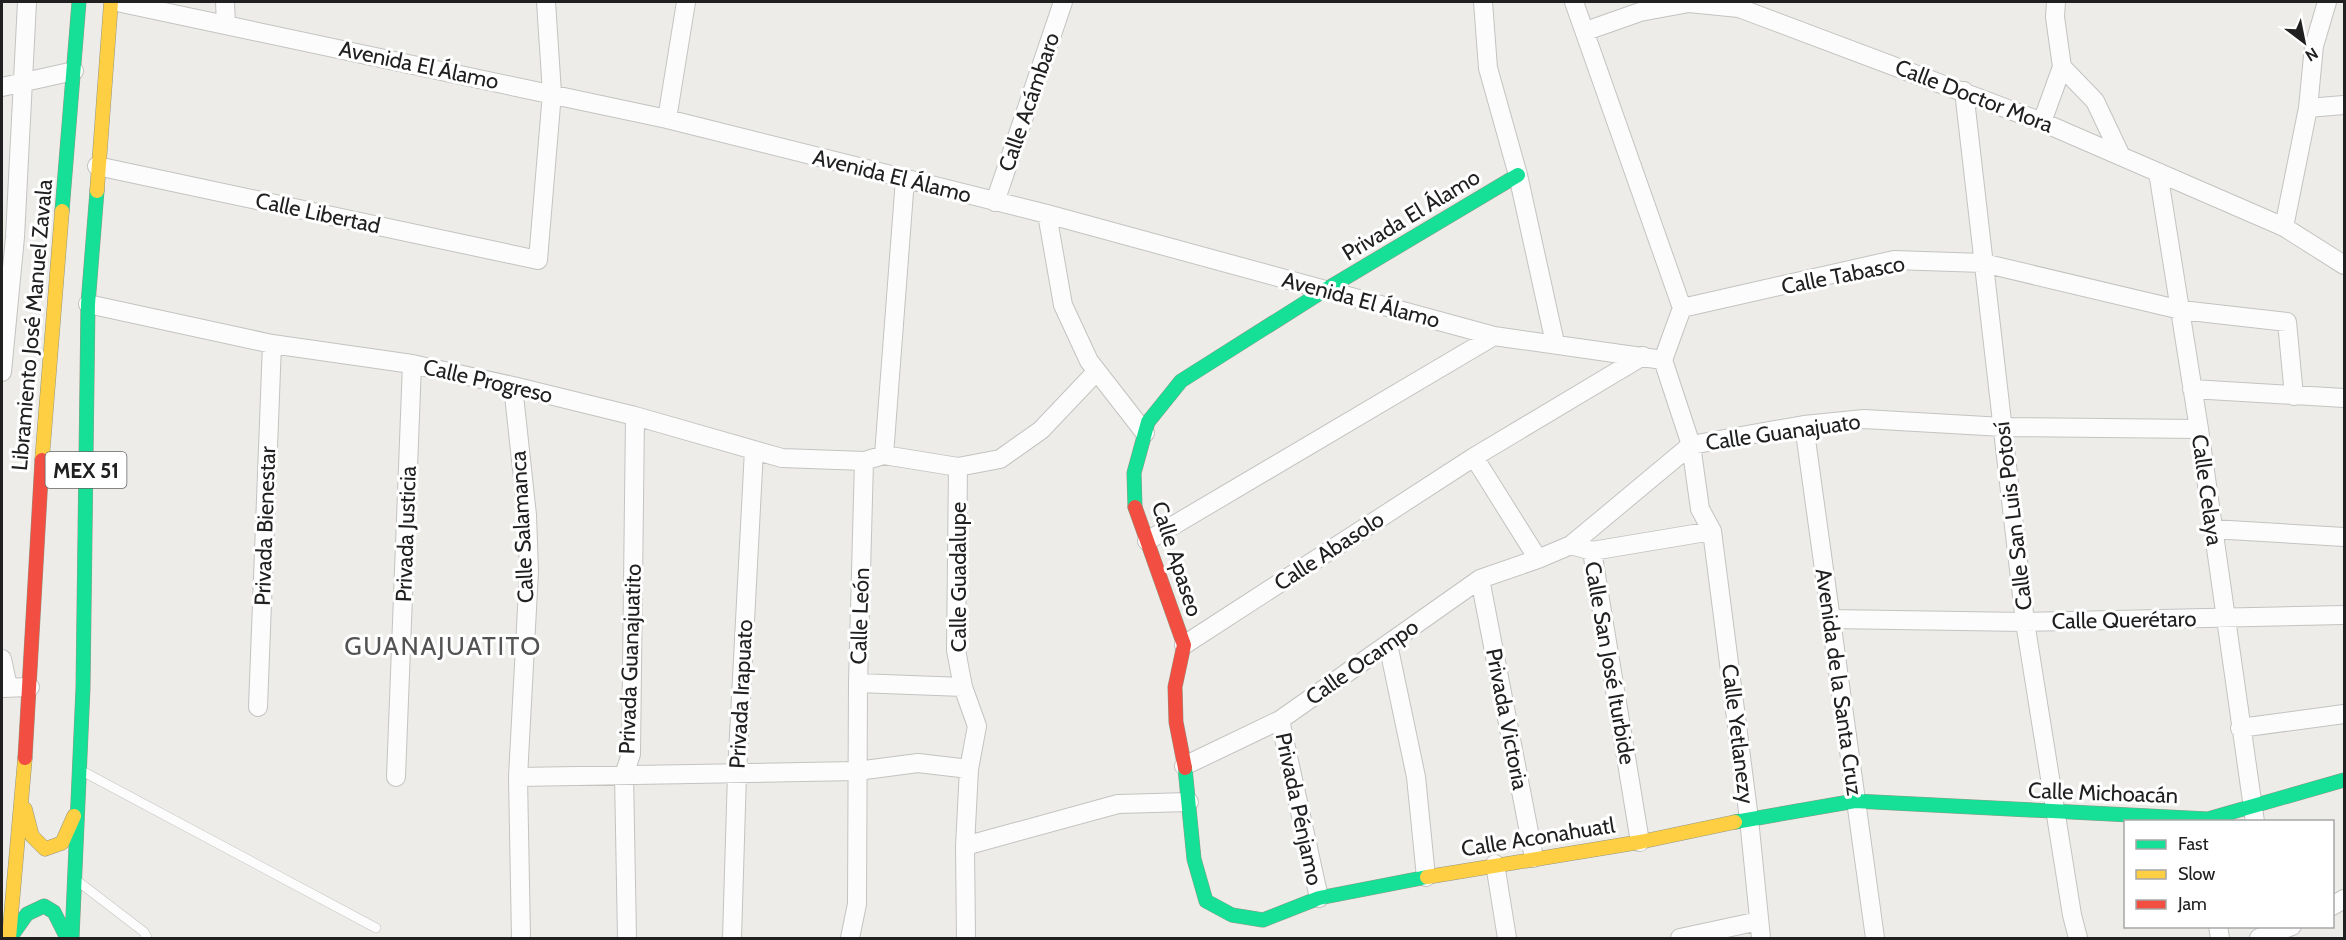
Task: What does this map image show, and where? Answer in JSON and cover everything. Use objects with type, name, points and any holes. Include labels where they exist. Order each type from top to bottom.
[{"type":"street","points":[[2,372],[15,237],[27,2]]},
{"type":"street","name":"Libramiento José Manuel Zavala","points":[[9,939],[23,799],[44,428],[79,2]]},
{"type":"street","name":"MEX 51","points":[[72,939],[80,770],[88,304],[111,2]]},
{"type":"street","name":"Avenida El Álamo","points":[[117,2],[668,119],[1047,214],[1494,336],[1663,360]]},
{"type":"street","points":[[225,2],[226,24]]},
{"type":"street","points":[[546,2],[552,93]]},
{"type":"street","points":[[668,119],[686,2]]},
{"type":"street","name":"Calle Acámbaro","points":[[995,202],[1063,2]]},
{"type":"street","points":[[1484,2],[1488,68],[1518,175],[1555,343]]},
{"type":"street","points":[[1574,2],[1682,308],[1663,360],[1691,445],[1700,508],[1712,531],[1592,551]]},
{"type":"street","points":[[2042,122],[2062,67],[2055,17],[2056,2]]},
{"type":"street","name":"Calle Doctor Mora","points":[[1586,31],[1640,12],[1689,3],[1739,8],[2042,122],[2284,227],[2344,265]]},
{"type":"street","points":[[2284,227],[2308,108],[2321,4]]},
{"type":"street","points":[[2062,67],[2095,101],[2121,156]]},
{"type":"street","points":[[2,87],[74,71]]},
{"type":"street","name":"Calle San Luis Potosí","points":[[1964,91],[2025,622],[2055,813],[2078,939]]},
{"type":"street","name":"Calle Libertad","points":[[97,166],[538,260],[552,93]]},
{"type":"street","points":[[2308,108],[2344,105]]},
{"type":"street","name":"Calle Celaya","points":[[2158,172],[2199,429],[2253,815]]},
{"type":"street","name":"Privada El Álamo","points":[[1325,290],[1518,175]]},
{"type":"street","points":[[905,179],[884,455],[958,468],[1000,459],[1041,430],[1097,371]]},
{"type":"street","points":[[1047,214],[1063,305],[1089,361],[1145,433]]},
{"type":"street","name":"Calle Tabasco","points":[[1682,308],[1894,261],[1983,263],[2181,310],[2287,322],[2294,396]]},
{"type":"street","name":"Calle Apaseo","points":[[1232,915],[1206,901],[1194,859],[1189,802],[1176,722],[1175,687],[1184,645],[1135,507],[1134,474],[1148,422],[1181,381],[1325,290]]},
{"type":"street","name":"Calle Progreso","points":[[88,304],[272,344],[412,364],[513,386],[635,416],[782,458],[864,461],[884,455]]},
{"type":"street","points":[[1147,541],[1494,336]]},
{"type":"street","name":"Privada Bienestar","points":[[258,707],[272,344]]},
{"type":"street","name":"Calle Abasolo","points":[[1184,645],[1474,457],[1643,356]]},
{"type":"street","name":"Privada Justicia","points":[[396,777],[412,364]]},
{"type":"street","name":"Calle Salamanca","points":[[513,386],[526,514],[529,571],[518,777],[521,939]]},
{"type":"street","points":[[2193,389],[2344,398]]},
{"type":"street","name":"Privada Guanajuatito","points":[[627,939],[624,775],[631,754],[635,416]]},
{"type":"street","name":"Calle Guanajuato","points":[[1691,445],[1804,425],[1864,418],[2002,427],[2199,429]]},
{"type":"street","name":"Avenida de la Santa Cruz","points":[[1804,425],[1875,939]]},
{"type":"street","points":[[1570,545],[1691,445]]},
{"type":"street","name":"Privada Irapuato","points":[[732,939],[737,773],[754,450]]},
{"type":"street","points":[[1474,457],[1538,559]]},
{"type":"street","name":"Calle León","points":[[850,939],[857,904],[856,771],[864,461]]},
{"type":"street","name":"Calle Guadalupe","points":[[958,468],[956,650],[963,687],[977,726],[969,769],[965,846],[966,939]]},
{"type":"street","points":[[2212,529],[2344,537]]},
{"type":"street","name":"Calle Yetlanezy","points":[[1712,531],[1749,819],[1760,930]]},
{"type":"street","name":"Calle San José Iturbide","points":[[1538,559],[1570,545],[1592,551],[1640,842]]},
{"type":"street","name":"Calle Ocampo","points":[[1184,766],[1280,720],[1480,579],[1538,559]]},
{"type":"street","name":"Privada Victoria","points":[[1480,579],[1534,858]]},
{"type":"street","name":"Calle Querétaro","points":[[1831,619],[2025,622],[2344,615]]},
{"type":"street","points":[[1388,644],[1416,777],[1426,878]]},
{"type":"street","points":[[2,659],[5,687],[30,687]]},
{"type":"street","points":[[858,683],[963,687]]},
{"type":"street","points":[[2240,728],[2344,714]]},
{"type":"street","name":"Privada Pénjamo","points":[[1280,720],[1319,898]]},
{"type":"street","points":[[518,777],[856,771],[918,763],[969,769]]},
{"type":"street","name":"Calle Michoacán","points":[[1855,801],[2208,820],[2253,815],[2344,780]]},
{"type":"street","points":[[23,799],[32,836],[38,845],[54,850],[62,845],[68,834],[79,798]]},
{"type":"street","name":"Calle Aconahuatl","points":[[1232,915],[1263,920],[1319,898],[1495,864],[1640,842],[1749,819],[1855,801]]},
{"type":"street","points":[[965,846],[1118,804],[1189,802]]},
{"type":"street","points":[[1495,864],[1508,939]]},
{"type":"street","points":[[9,939],[22,918],[33,908],[44,906],[54,912],[67,939]]},
{"type":"street","points":[[1680,939],[1760,930]]},
{"type":"street","points":[[2259,939],[2289,930]]},
{"type":"lane","points":[[80,770],[376,928]]},
{"type":"lane","points":[[76,879],[144,932],[147,939]]},
{"type":"traffic: fast","points":[[62,211],[79,2]]},
{"type":"traffic: fast","points":[[1135,507],[1134,473],[1148,422],[1181,381],[1325,290],[1518,175]]},
{"type":"traffic: fast","points":[[72,938],[83,688],[88,304],[97,191]]},
{"type":"traffic: fast","points":[[1185,768],[1194,859],[1206,901],[1232,915],[1263,920],[1319,898],[1427,877]]},
{"type":"traffic: fast","points":[[1735,822],[1855,801],[2208,819],[2344,780]]},
{"type":"traffic: fast","points":[[10,938],[27,914],[44,906],[54,912],[67,938]]},
{"type":"traffic: slow","points":[[97,191],[111,2]]},
{"type":"traffic: slow","points":[[42,460],[62,211]]},
{"type":"traffic: slow","points":[[9,938],[25,758]]},
{"type":"traffic: slow","points":[[25,809],[32,836],[45,849],[62,843],[74,816]]},
{"type":"traffic: slow","points":[[1427,877],[1640,842],[1735,822]]},
{"type":"traffic: jam","points":[[25,758],[42,460]]},
{"type":"traffic: jam","points":[[1135,507],[1184,645],[1175,687],[1176,722],[1185,768]]},
{"type":"district","name":"GUANAJUATITO","points":[[443,646]]}]
